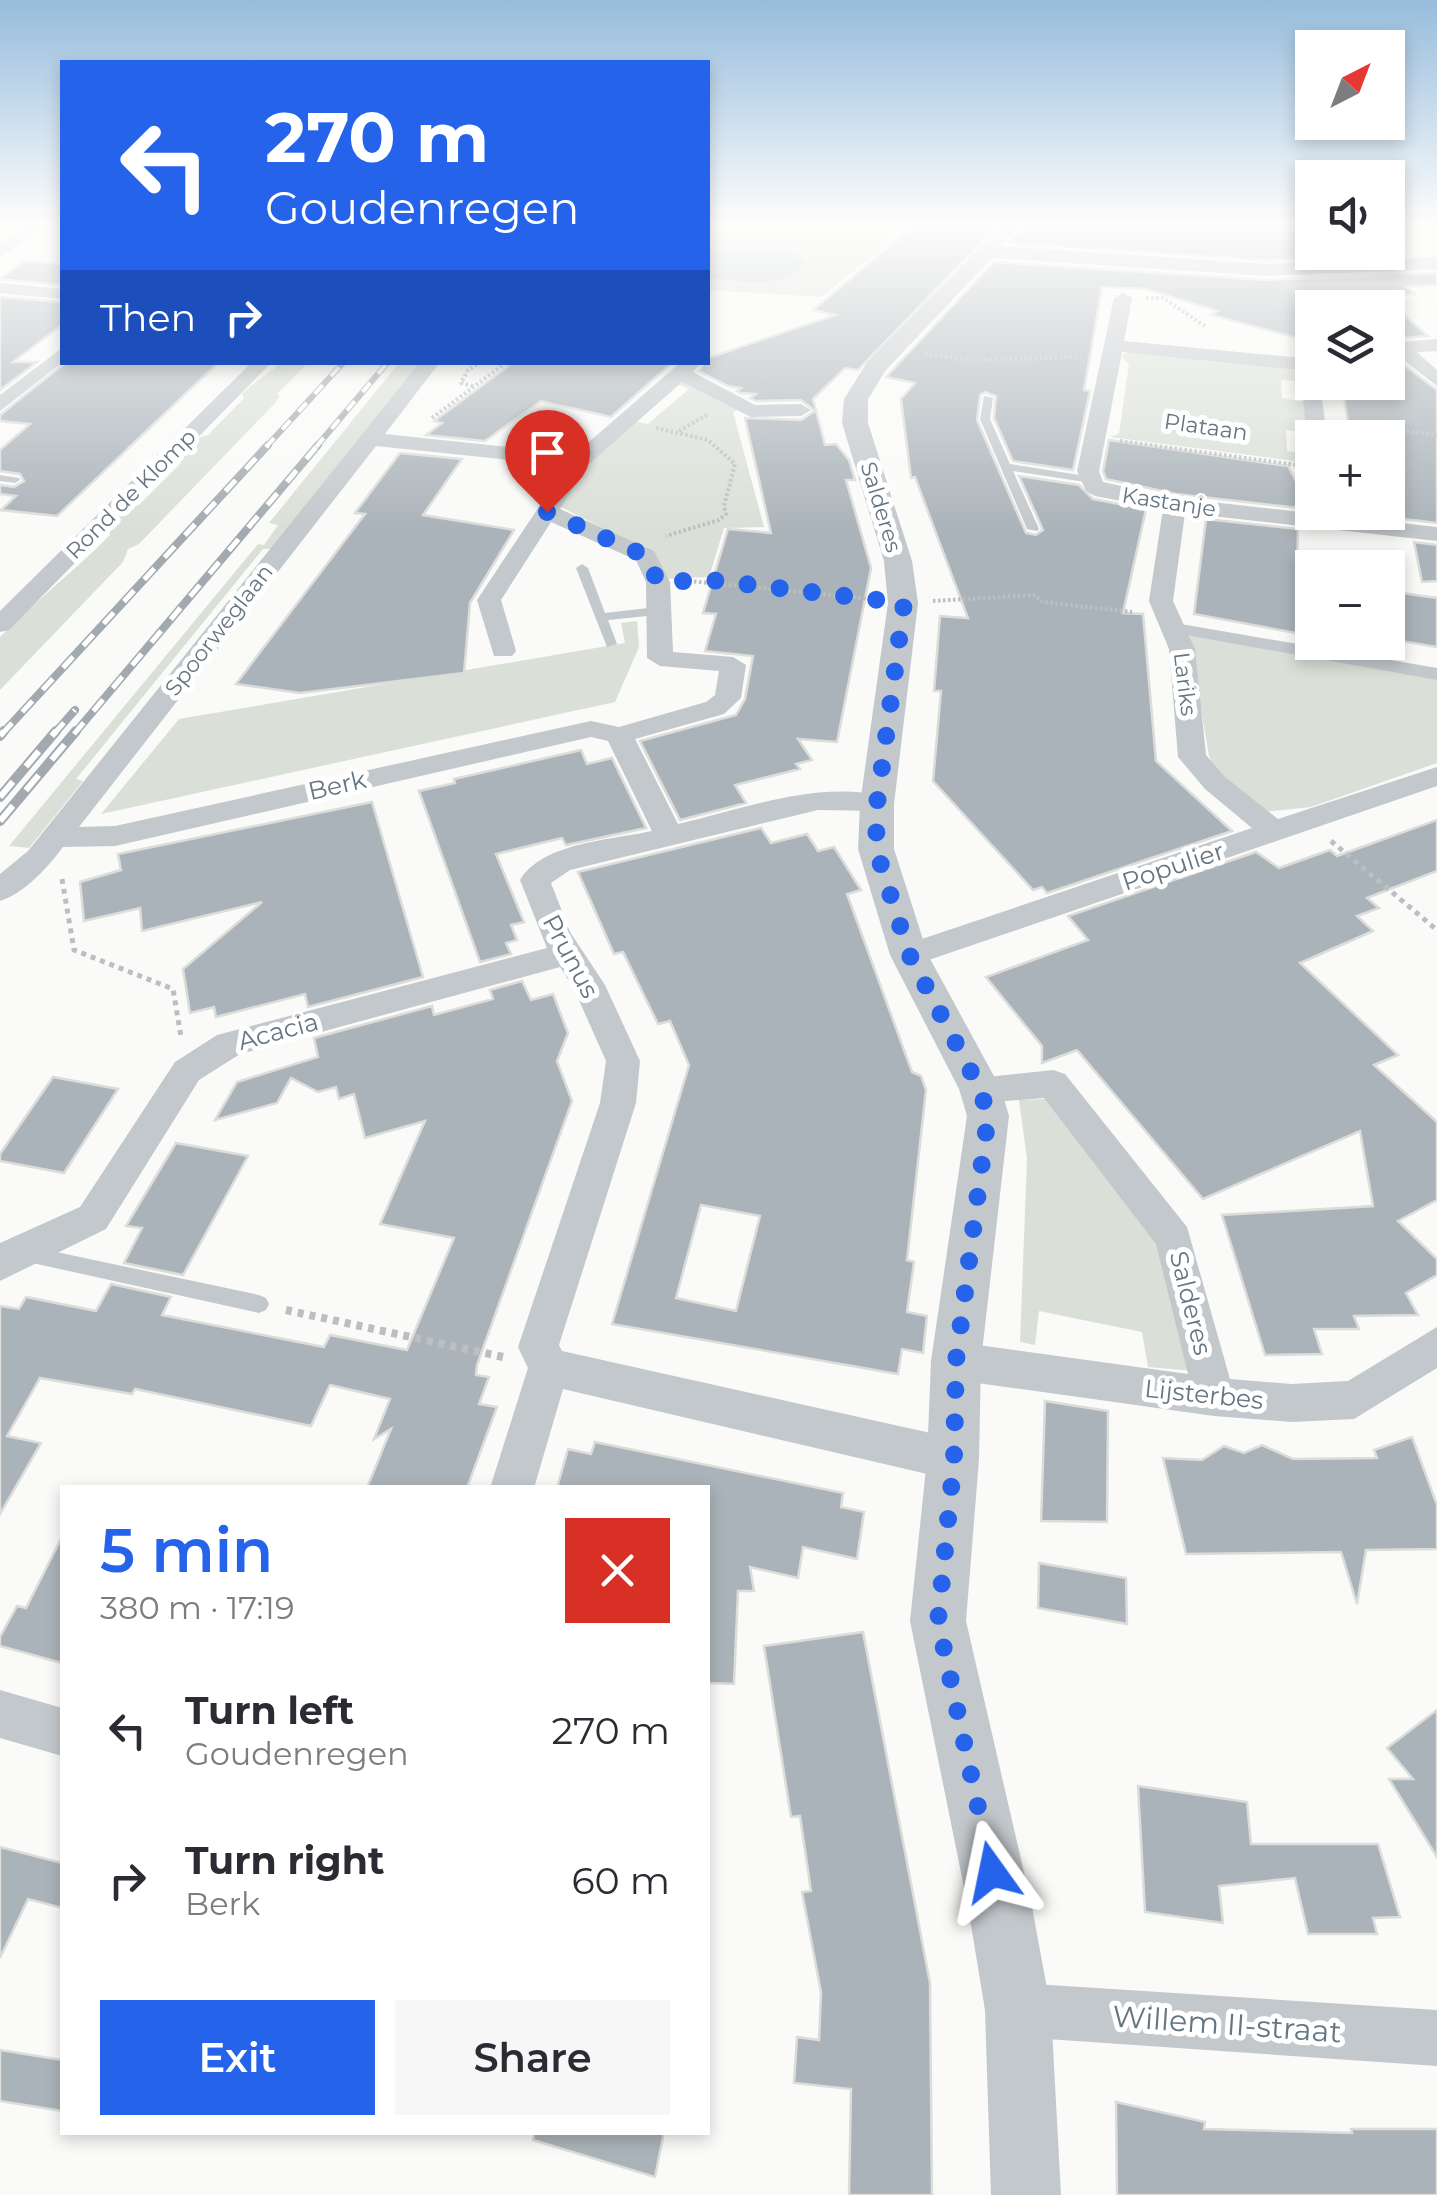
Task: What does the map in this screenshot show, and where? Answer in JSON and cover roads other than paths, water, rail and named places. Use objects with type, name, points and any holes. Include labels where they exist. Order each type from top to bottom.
[{"type":"street","name":"Salderes","points":[[915,326],[876,366],[856,399],[855,423],[898,561],[904,603],[877,804],[876,849],[909,954],[980,1089],[988,1116],[956,1361],[954,1459],[938,1621],[1000,1907],[1018,2010],[1026,2195]]},
{"type":"street","name":"Kastanje","points":[[1122,326],[1088,471],[1103,492],[1175,505],[1437,534]]},
{"type":"street","points":[[1405,348],[1437,345]]},
{"type":"street","points":[[1113,352],[1295,361]]},
{"type":"street","points":[[0,405],[60,356]]},
{"type":"street","points":[[1405,357],[1437,380]]},
{"type":"street","name":"Rond de Klomp","points":[[0,625],[259,365]]},
{"type":"street","name":"Spoorweglaan","points":[[0,890],[39,858],[429,365]]},
{"type":"street","points":[[504,651],[489,600],[580,461],[687,368],[752,411],[801,410]]},
{"type":"street","points":[[370,439],[580,461]]},
{"type":"street","name":"Lariks","points":[[1175,505],[1161,601],[1182,649],[1192,758],[1215,783],[1275,832]]},
{"type":"street","name":"Berk","points":[[55,838],[114,836],[592,729],[619,735],[716,708],[728,698],[733,664],[660,658],[658,582],[646,556],[547,512]]},
{"type":"street","points":[[1172,622],[1437,674]]},
{"type":"street","points":[[619,735],[668,836]]},
{"type":"street","name":"Populier","points":[[909,954],[1437,776]]},
{"type":"street","name":"Prunus","points":[[548,1367],[538,1348],[618,1103],[624,1061],[589,985],[555,935],[534,880],[560,862],[818,801],[877,804]]},
{"type":"street","name":"Acacia","points":[[9,1258],[93,1218],[186,1070],[228,1044],[566,954]]},
{"type":"street","name":"Salderes","points":[[980,1089],[1053,1084],[1174,1238],[1214,1398]]},
{"type":"street","name":"Lijsterbes","points":[[956,1361],[1214,1398],[1292,1403],[1354,1400],[1437,1345]]},
{"type":"street","points":[[513,1485],[548,1367],[954,1459]]},
{"type":"street","points":[[0,1714],[60,1731]]},
{"type":"street","name":"Willem II-straat","points":[[1018,2010],[1437,2038]]},
{"type":"lane","points":[[988,398],[984,419],[1033,530]]},
{"type":"lane","points":[[1006,467],[1092,480]]},
{"type":"lane","points":[[0,478],[15,480]]},
{"type":"lane","points":[[582,568],[611,644]]},
{"type":"lane","points":[[600,616],[658,610]]},
{"type":"lane","name":"Acacia","points":[[9,1258],[259,1304]]},
{"type":"railway","points":[[266,447],[341,365]]},
{"type":"railway","points":[[316,447],[385,365]]},
{"type":"railway","points":[[2,734],[268,445]]},
{"type":"railway","points":[[74,734],[318,445]]},
{"type":"railway","points":[[54,734],[75,710]]},
{"type":"railway","points":[[0,736],[4,731]]},
{"type":"railway","points":[[0,797],[56,731]]},
{"type":"railway","points":[[0,821],[76,731]]}]
